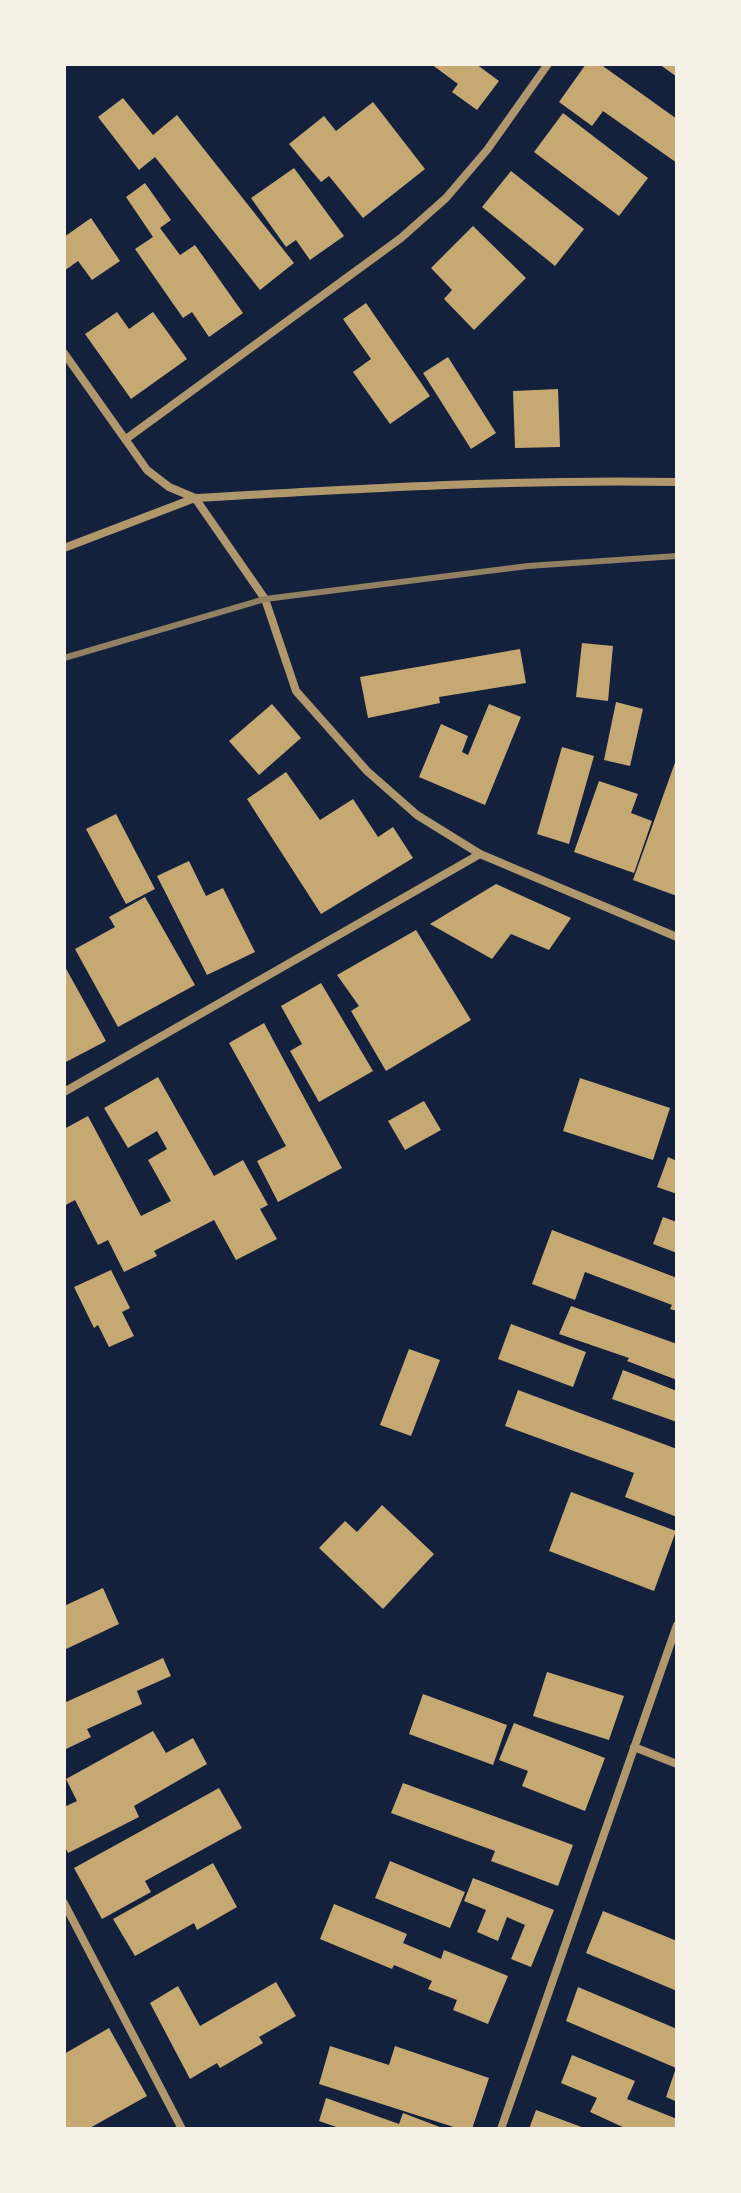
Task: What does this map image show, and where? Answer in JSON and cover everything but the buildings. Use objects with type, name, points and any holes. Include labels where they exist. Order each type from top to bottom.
[{"type":"street","points":[[126,439],[401,238],[446,198],[487,150],[548,64]]},
{"type":"street","points":[[64,353],[147,470],[169,487],[195,498],[265,599],[296,691],[367,771],[417,815],[480,854],[677,937]]},
{"type":"street","points":[[64,548],[195,498],[439,484],[575,480],[677,482]]},
{"type":"street","points":[[64,1092],[480,854]]},
{"type":"street","points":[[501,2129],[677,1625]]},
{"type":"street","points":[[634,1747],[677,1764]]},
{"type":"street","points":[[64,1903],[182,2129]]},
{"type":"railway","points":[[64,658],[265,599],[528,566],[677,556]]}]
